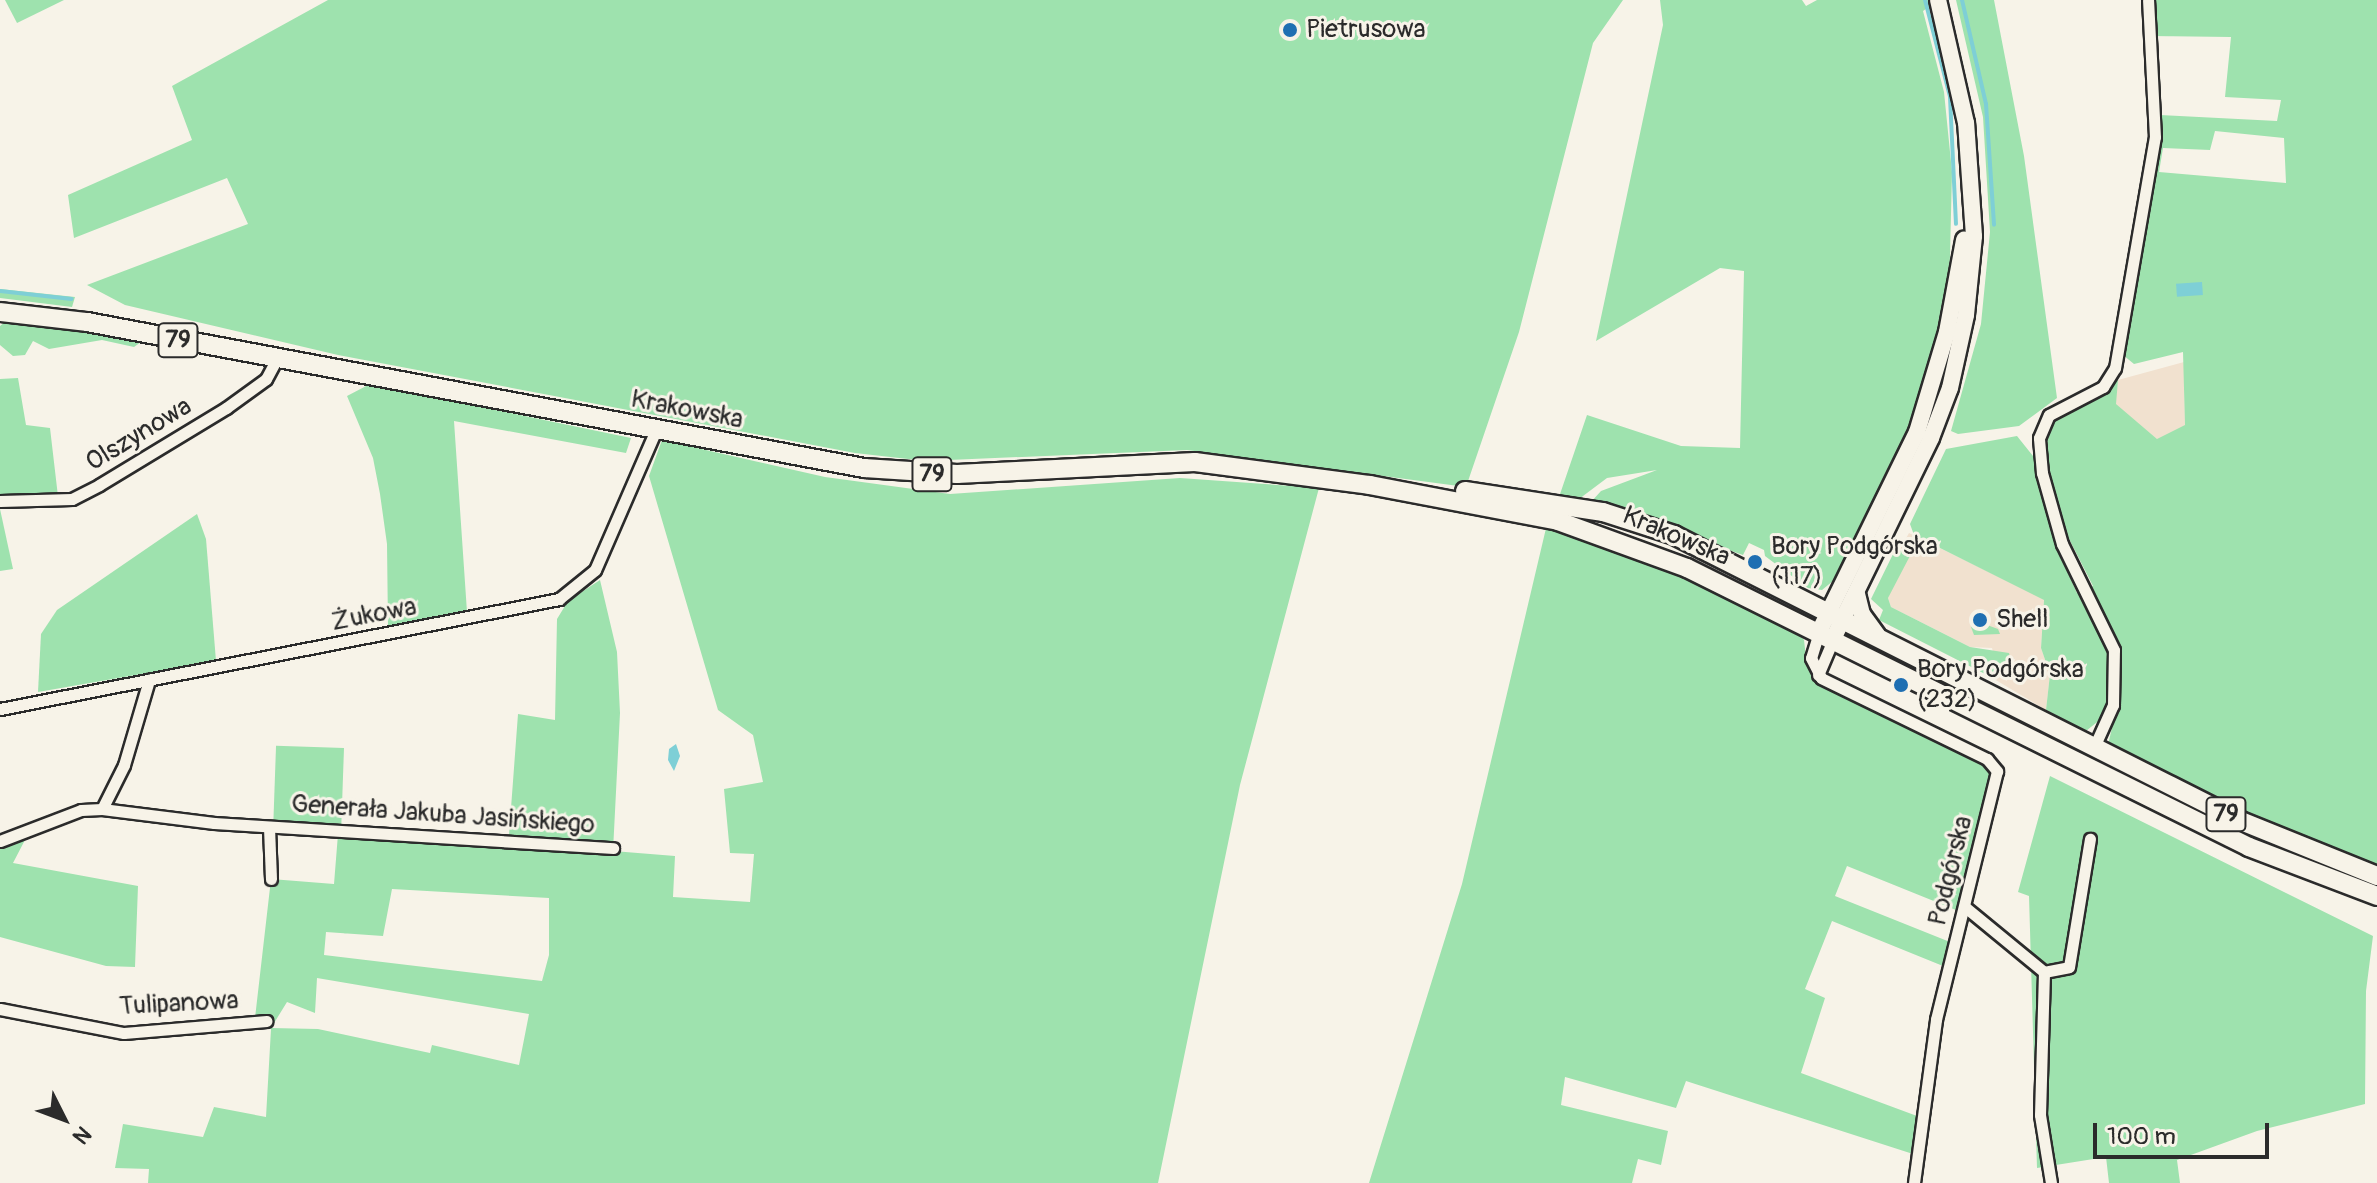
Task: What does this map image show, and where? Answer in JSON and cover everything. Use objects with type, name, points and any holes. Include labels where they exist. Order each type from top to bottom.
[{"type":"main road","points":[[1837,615],[1857,594],[1919,466],[1950,388],[1971,276],[1971,195],[1959,80],[1938,0]]},
{"type":"main road","points":[[1826,636],[1917,432],[1950,322],[1971,195]]},
{"type":"main road","name":"Krakowska","points":[[0,312],[87,322],[656,430],[896,472],[957,474],[1159,461],[1370,485],[1451,489],[1615,514],[1687,541],[2277,838],[2377,876]]},
{"type":"main road","name":"Krakowska","points":[[1370,485],[1545,518],[1622,540],[1826,636],[2249,847],[2377,896]]},
{"type":"main road","points":[[1857,594],[1862,614],[1877,635]]},
{"type":"street","points":[[2095,745],[2113,705],[2114,650],[2062,544],[2042,473],[2043,423],[2106,385],[2115,368],[2155,137],[2148,0]]},
{"type":"street","name":"Olszynowa","points":[[0,501],[72,499],[226,408],[266,379],[277,358]]},
{"type":"street","name":"Żukowa","points":[[0,709],[559,599],[595,570],[656,430]]},
{"type":"street","name":"Podgórska","points":[[1826,636],[1818,675],[1987,759],[1997,771],[1936,1020],[1914,1183]]},
{"type":"street","points":[[102,809],[124,765],[149,680]]},
{"type":"street","name":"Generała Jakuba Jasińskiego","points":[[0,841],[81,810],[102,809],[269,827],[613,848]]},
{"type":"street","name":"Generała Jakuba Jasińskiego","points":[[269,827],[271,879]]},
{"type":"street","points":[[2044,972],[2069,967],[2090,839]]},
{"type":"street","points":[[1965,907],[2044,972]]},
{"type":"street","points":[[2044,972],[2040,1115],[2051,1183]]},
{"type":"street","name":"Tulipanowa","points":[[0,1009],[124,1033],[266,1021]]},
{"type":"shaded area","points":[[2184,362],[2185,426],[2158,440],[2115,404],[2118,380]]},
{"type":"shaded area","name":"Shell","points":[[1909,533],[2044,599],[2041,648],[2050,674],[2046,710],[1989,676],[1999,677],[1992,648],[1970,647],[1891,607],[1888,598],[1906,550],[1900,549]]},
{"type":"green space","points":[[5,0],[64,0],[17,23]]},
{"type":"green space","points":[[328,0],[1623,0],[1593,43],[1519,332],[1466,487],[1187,450],[926,461],[855,453],[338,355],[125,305],[87,285],[248,224],[227,178],[74,238],[68,195],[192,140],[172,86]]},
{"type":"green space","points":[[1660,0],[1802,0],[1806,6],[1817,0],[1928,0],[1930,6],[1923,11],[1944,92],[1952,172],[1949,298],[1910,428],[1839,576],[1822,590],[1808,588],[1765,556],[1764,550],[1749,543],[1743,555],[1591,502],[1601,491],[1657,470],[1607,478],[1579,499],[1558,500],[1587,415],[1681,446],[1740,448],[1744,271],[1720,268],[1596,341],[1663,25]]},
{"type":"green space","points":[[1956,0],[1994,0],[2024,156],[2057,398],[2019,426],[1958,434],[1951,431],[1981,324],[1990,232],[1983,117]]},
{"type":"green space","points":[[2152,0],[2377,0],[2377,866],[2247,815],[2108,745],[2117,706],[2086,731],[2046,710],[2050,674],[2041,648],[2044,600],[1914,535],[1910,524],[1946,449],[2017,436],[2037,461],[2056,546],[2077,593],[2093,586],[2061,523],[2046,456],[2046,429],[2053,418],[2118,380],[2116,404],[2157,439],[2185,425],[2183,352],[2134,364],[2123,355],[2160,115],[2277,121],[2281,100],[2225,97],[2231,37],[2154,36]],"holes":[[[2215,131],[2284,138],[2286,183],[2159,172],[2163,148],[2210,150]]]},
{"type":"green space","points":[[0,289],[75,297],[72,307],[0,298]]},
{"type":"green space","points":[[5,322],[141,342],[134,347],[102,340],[49,349],[33,341],[25,355],[13,356],[0,345],[0,326]]},
{"type":"green space","points":[[18,378],[26,425],[50,428],[59,505],[0,508],[0,379]]},
{"type":"green space","points":[[370,384],[631,438],[626,453],[454,421],[467,612],[388,628],[387,544],[380,494],[373,458],[347,396]]},
{"type":"green space","points":[[662,440],[825,477],[950,494],[1180,478],[1319,488],[1240,785],[1158,1183],[148,1183],[149,1169],[115,1168],[123,1124],[203,1137],[214,1107],[266,1117],[271,1029],[255,1029],[255,1018],[271,879],[334,884],[338,834],[555,850],[556,840],[509,835],[518,714],[555,720],[557,619],[568,601],[600,580],[617,652],[620,713],[613,851],[675,856],[673,897],[750,902],[754,854],[730,853],[724,789],[763,782],[753,735],[718,710],[649,476]],"holes":[[[392,889],[549,898],[549,955],[542,981],[324,955],[326,932],[383,936]],[[317,978],[529,1014],[519,1065],[432,1045],[430,1053],[318,1029],[271,1028],[287,1002],[315,1013]]]},
{"type":"green space","points":[[0,509],[13,569],[0,571]]},
{"type":"green space","points":[[197,514],[206,539],[216,661],[38,692],[41,634],[57,610]]},
{"type":"green space","points":[[1547,524],[1680,574],[1798,632],[1804,640],[1807,666],[1818,682],[1989,768],[1991,785],[1956,910],[1847,866],[1835,896],[1950,942],[1943,966],[1832,921],[1805,989],[1825,998],[1801,1073],[1917,1116],[1913,1154],[1686,1081],[1676,1108],[1565,1077],[1561,1105],[1668,1131],[1661,1165],[1638,1159],[1632,1183],[1369,1183],[1462,884]]},
{"type":"green space","points":[[1895,550],[1912,552],[1888,598],[1891,607],[1970,647],[2009,653],[2012,666],[2005,676],[1989,676],[1879,620],[1883,610],[1871,599]]},
{"type":"green space","points":[[1976,621],[1998,629],[2000,634],[1974,635],[1971,627]]},
{"type":"green space","points":[[276,746],[344,748],[341,824],[273,822]]},
{"type":"green space","points":[[2050,776],[2373,936],[2366,991],[2365,1104],[2257,1131],[2177,1160],[2180,1183],[2109,1183],[2106,1157],[2037,1168],[2029,896],[2018,892]]},
{"type":"green space","points":[[26,838],[13,863],[138,886],[135,967],[106,966],[0,937],[0,845]]},
{"type":"water","points":[[2202,282],[2203,295],[2177,297],[2176,284]]},
{"type":"water","points":[[676,744],[680,756],[674,771],[668,760],[669,749]]},
{"type":"waterway","points":[[1925,0],[1950,97],[1956,224]]},
{"type":"waterway","points":[[1962,0],[1986,104],[1994,225]]},
{"type":"waterway","points":[[0,291],[72,299]]},
{"type":"place","name":"Pietrusowa","points":[[1290,30]]},
{"type":"place","name":"Bory Podgórska (117)","points":[[1755,562]]},
{"type":"place","name":"Shell","points":[[1980,620]]},
{"type":"place","name":"Bory Podgórska (232)","points":[[1901,685]]}]
